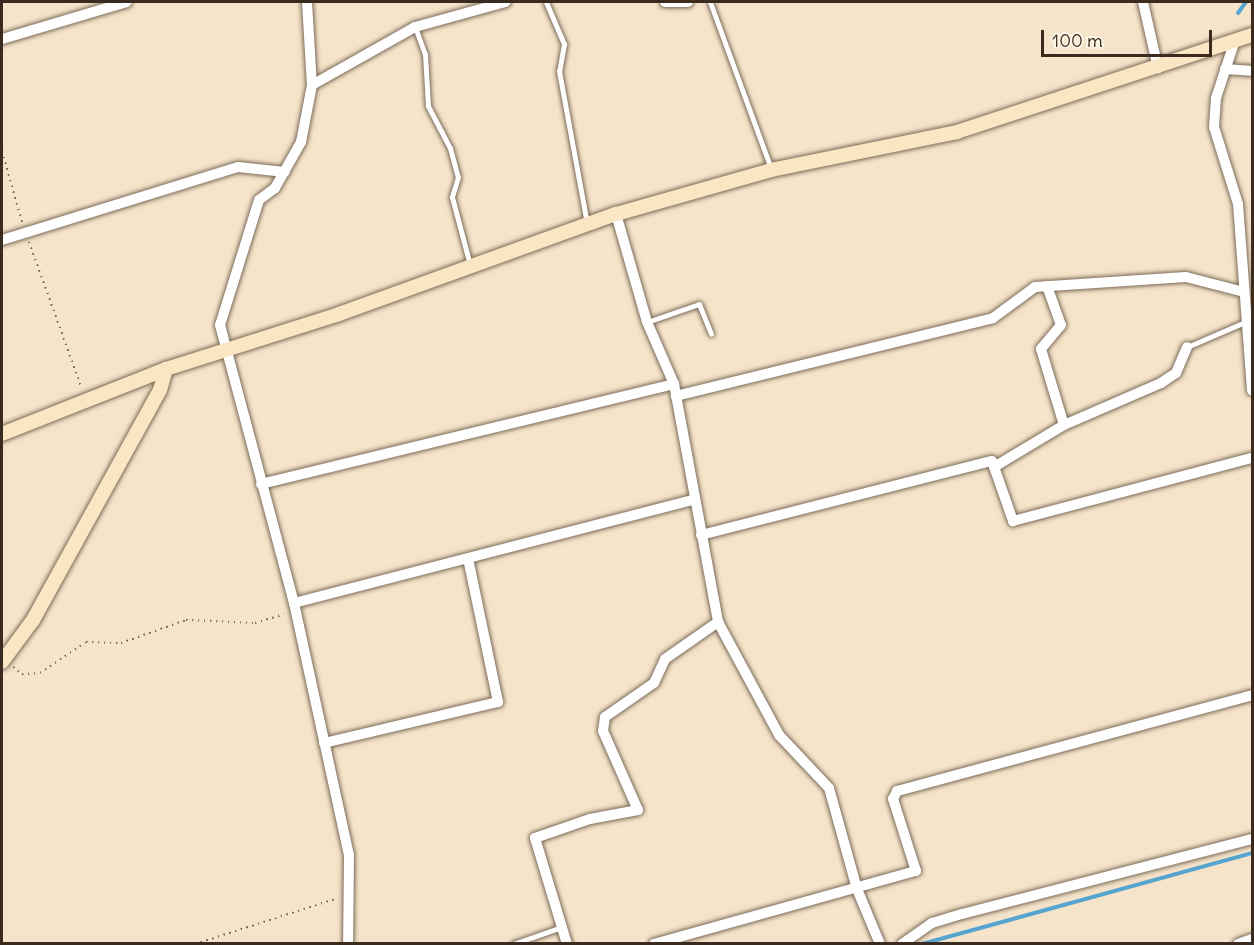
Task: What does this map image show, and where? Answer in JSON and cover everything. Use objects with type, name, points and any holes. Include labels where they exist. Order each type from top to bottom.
[{"type":"street","points":[[2,39],[127,2]]},
{"type":"street","points":[[307,2],[312,85],[301,142],[285,172],[259,200],[249,223],[220,326],[294,607],[349,855],[348,944]]},
{"type":"street","points":[[312,85],[416,27],[506,2]]},
{"type":"street","points":[[665,2],[688,2]]},
{"type":"street","points":[[1143,2],[1158,68]]},
{"type":"street","points":[[2,434],[166,369],[587,223],[771,170],[957,132],[1158,68],[1252,35]]},
{"type":"street","points":[[1235,40],[1225,69],[1214,127],[1238,204],[1252,390]]},
{"type":"street","points":[[1225,69],[1252,71]]},
{"type":"street","points":[[2,240],[238,167],[285,172]]},
{"type":"street","points":[[616,214],[647,322],[674,384],[718,622],[779,735],[829,788],[857,889],[880,944]]},
{"type":"street","points":[[676,396],[993,318],[1035,286],[1186,277],[1244,292]]},
{"type":"street","points":[[1047,286],[1061,326],[1041,349],[1064,425]]},
{"type":"street","points":[[994,466],[1064,425],[1176,373],[1187,347]]},
{"type":"street","points":[[2,661],[33,620],[160,390],[166,369]]},
{"type":"street","points":[[261,484],[674,384]]},
{"type":"street","points":[[701,535],[992,461],[1012,521],[1252,458]]},
{"type":"street","points":[[294,607],[694,499]]},
{"type":"street","points":[[324,743],[498,702],[468,559]]},
{"type":"street","points":[[567,944],[535,838],[590,819],[638,810],[603,731],[605,717],[654,683],[665,659],[718,622]]},
{"type":"street","points":[[654,944],[916,871],[893,799],[897,791],[1252,695]]},
{"type":"street","points":[[902,944],[932,923],[962,914],[1252,840]]},
{"type":"street","points":[[1238,944],[1252,939]]},
{"type":"lane","points":[[546,2],[564,44],[559,70],[587,223]]},
{"type":"lane","points":[[710,2],[771,170]]},
{"type":"lane","points":[[416,27],[425,54],[428,106],[450,148],[458,177],[452,197],[470,265]]},
{"type":"lane","points":[[647,322],[699,304],[711,333]]},
{"type":"lane","points":[[1187,347],[1204,344],[1222,328],[1247,321]]},
{"type":"lane","points":[[513,944],[562,927]]},
{"type":"path","points":[[2,151],[25,232],[86,400]]},
{"type":"path","points":[[2,661],[22,674],[40,673],[86,642],[121,643],[186,620],[255,623],[294,607]]},
{"type":"path","points":[[195,944],[347,896]]},
{"type":"waterway","points":[[1238,13],[1246,2]]},
{"type":"waterway","points":[[922,944],[1252,853]]}]
